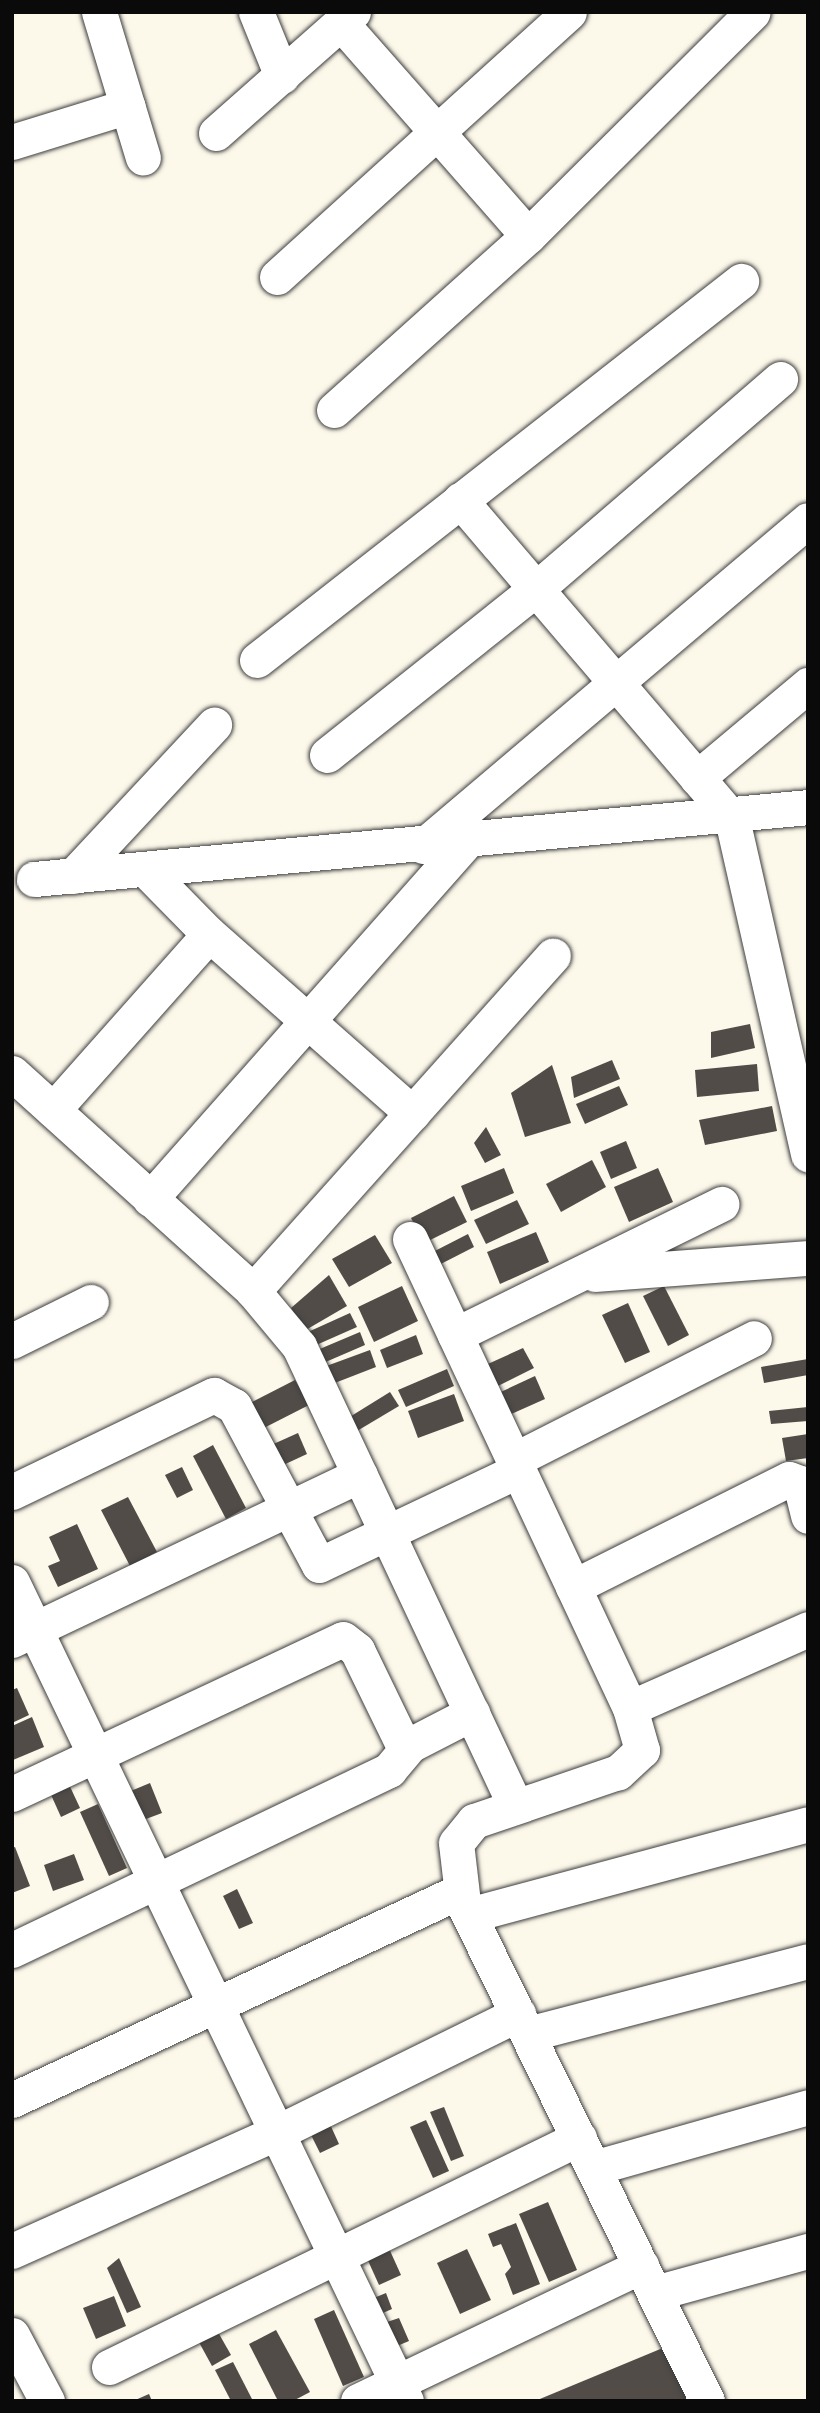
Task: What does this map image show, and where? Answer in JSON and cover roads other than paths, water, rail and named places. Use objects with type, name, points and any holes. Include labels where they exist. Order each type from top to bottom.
[{"type":"street","points":[[99,12],[143,158]]},
{"type":"street","points":[[256,12],[282,76]]},
{"type":"street","points":[[277,276],[569,12]]},
{"type":"street","points":[[334,410],[528,236],[752,12]]},
{"type":"street","points":[[216,133],[347,18],[436,133],[528,236]]},
{"type":"street","points":[[12,142],[128,106]]},
{"type":"street","points":[[257,660],[741,281]]},
{"type":"street","points":[[327,755],[536,589],[780,379]]},
{"type":"street","points":[[460,500],[732,819],[808,1154]]},
{"type":"street","points":[[423,846],[614,681],[808,520]]},
{"type":"street","points":[[697,778],[808,685]]},
{"type":"street","points":[[73,876],[214,725]]},
{"type":"street","points":[[34,879],[732,819],[808,807]]},
{"type":"street","points":[[150,1199],[467,842]]},
{"type":"street","points":[[146,870],[209,934],[412,1113]]},
{"type":"street","points":[[53,1110],[209,934]]},
{"type":"street","points":[[253,1291],[553,955]]},
{"type":"street","points":[[12,1073],[253,1291],[299,1346],[514,1803]]},
{"type":"street","points":[[455,1335],[721,1204]]},
{"type":"street","points":[[410,1239],[630,1708],[642,1750],[634,1762],[514,1803],[474,1821],[456,1843],[465,1903],[707,2401]]},
{"type":"street","points":[[576,1276],[808,1258]]},
{"type":"street","points":[[12,1341],[91,1302]]},
{"type":"street","points":[[12,1492],[221,1395],[234,1406],[319,1565],[388,1535],[754,1338]]},
{"type":"street","points":[[24,1635],[360,1475]]},
{"type":"street","points":[[573,1587],[789,1479],[800,1483],[808,1516]]},
{"type":"street","points":[[12,1582],[24,1635],[96,1755],[401,2392]]},
{"type":"street","points":[[630,1708],[808,1629]]},
{"type":"street","points":[[12,1794],[343,1639],[357,1650],[405,1749]]},
{"type":"street","points":[[12,1950],[155,1879],[389,1770],[405,1749],[472,1713]]},
{"type":"street","points":[[12,2100],[216,2007],[465,1903],[808,1824]]},
{"type":"street","points":[[12,2250],[523,2024],[808,1961]]},
{"type":"street","points":[[109,2367],[337,2258],[586,2153],[808,2107]]},
{"type":"street","points":[[358,2401],[401,2392],[648,2280],[808,2251]]},
{"type":"street","points":[[12,2335],[43,2399]]}]
